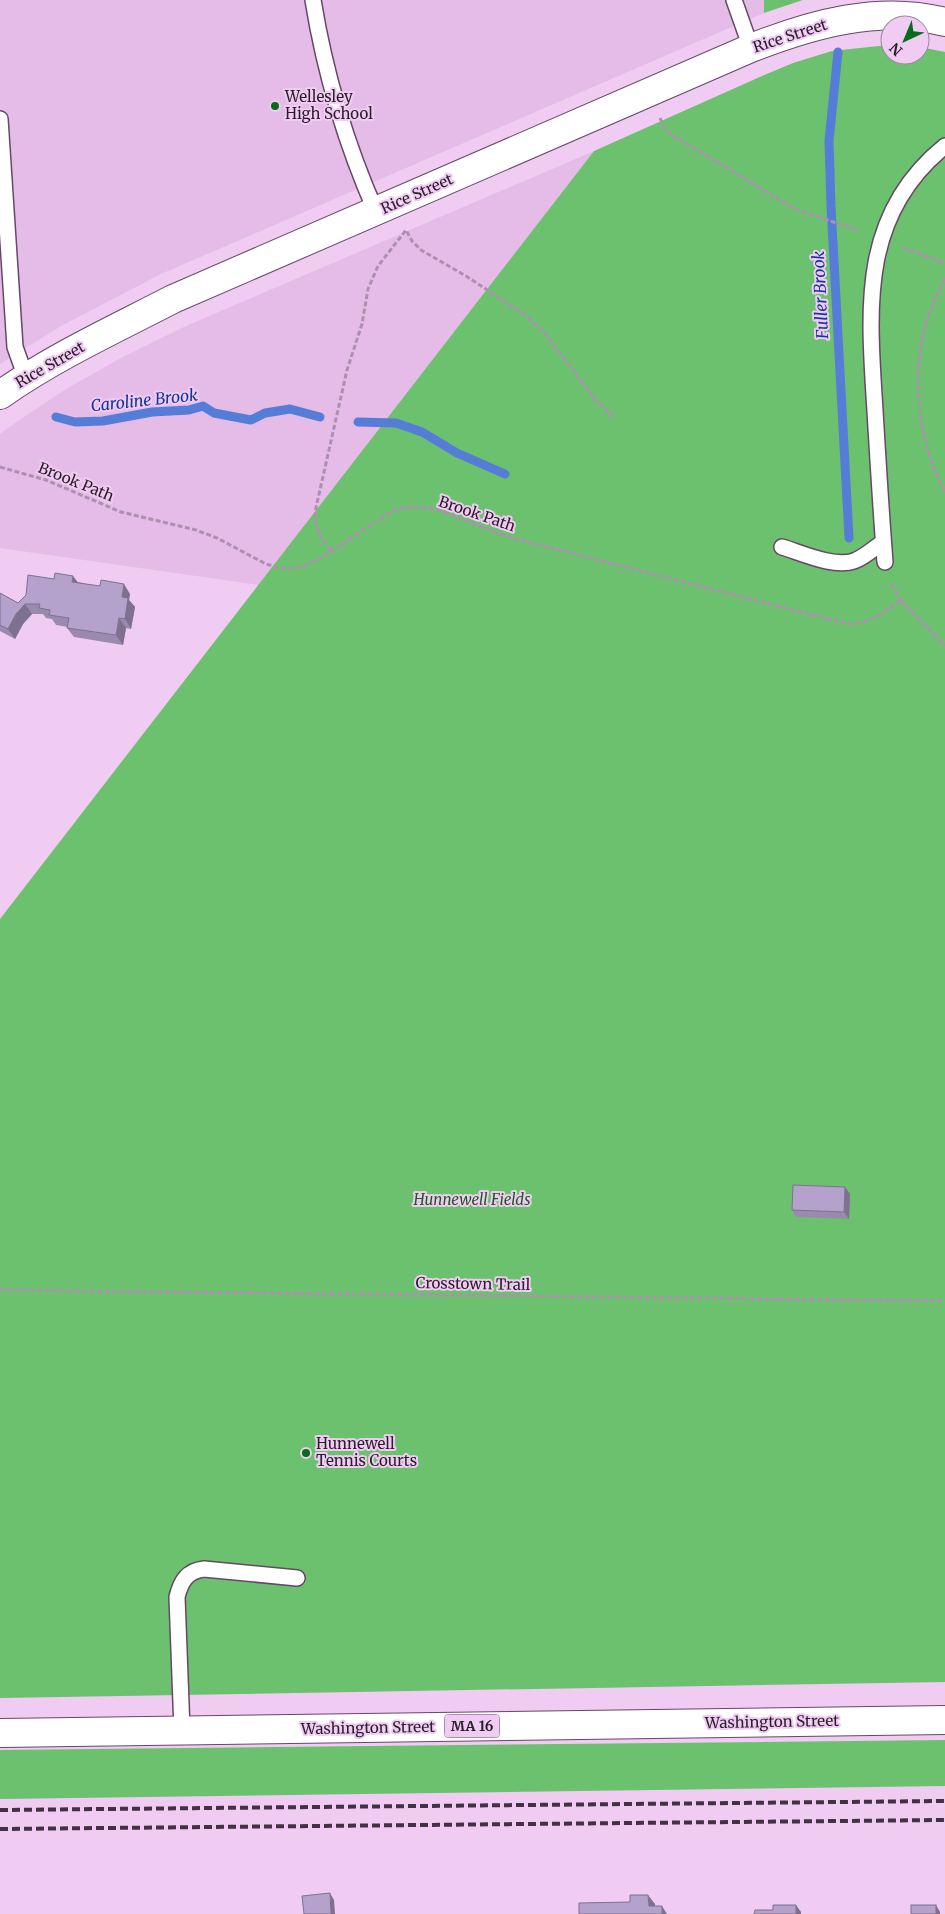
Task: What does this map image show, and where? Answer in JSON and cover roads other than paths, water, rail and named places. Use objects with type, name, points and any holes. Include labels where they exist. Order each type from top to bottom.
[{"type":"street","name":"Rice Street","points":[[0,394],[108,332],[173,299],[751,48],[825,23],[846,19],[905,16],[945,22]]},
{"type":"street","name":"Washington Street","points":[[0,1733],[945,1720]]},
{"type":"lane","points":[[313,0],[318,32],[332,92],[357,167],[376,212]]},
{"type":"lane","points":[[734,0],[751,48]]},
{"type":"lane","points":[[0,119],[15,347],[26,378]]},
{"type":"lane","points":[[885,562],[871,338],[872,281],[881,239],[900,198],[911,180],[945,146]]},
{"type":"lane","points":[[782,547],[834,562],[846,563],[856,560],[883,542]]},
{"type":"lane","points":[[182,1730],[177,1597],[183,1579],[196,1570],[204,1569],[297,1578]]},
{"type":"waterway","name":"Fuller Brook","points":[[838,52],[829,141],[849,538]]},
{"type":"waterway","name":"Caroline Brook","points":[[56,417],[75,422],[103,421],[152,412],[189,410],[203,406],[214,413],[251,420],[265,413],[290,409],[320,417]]},
{"type":"waterway","name":"Caroline Brook","points":[[358,422],[396,423],[422,432],[457,453],[505,474]]},
{"type":"railway","points":[[0,1810],[945,1801]]},
{"type":"railway","points":[[0,1829],[945,1820]]},
{"type":"place","name":"Wellesley High School","points":[[275,106]]},
{"type":"place","name":"Hunnewell Tennis Courts","points":[[306,1453]]},
{"type":"park label","name":"Hunnewell Fields","points":[[472,1200]]}]
